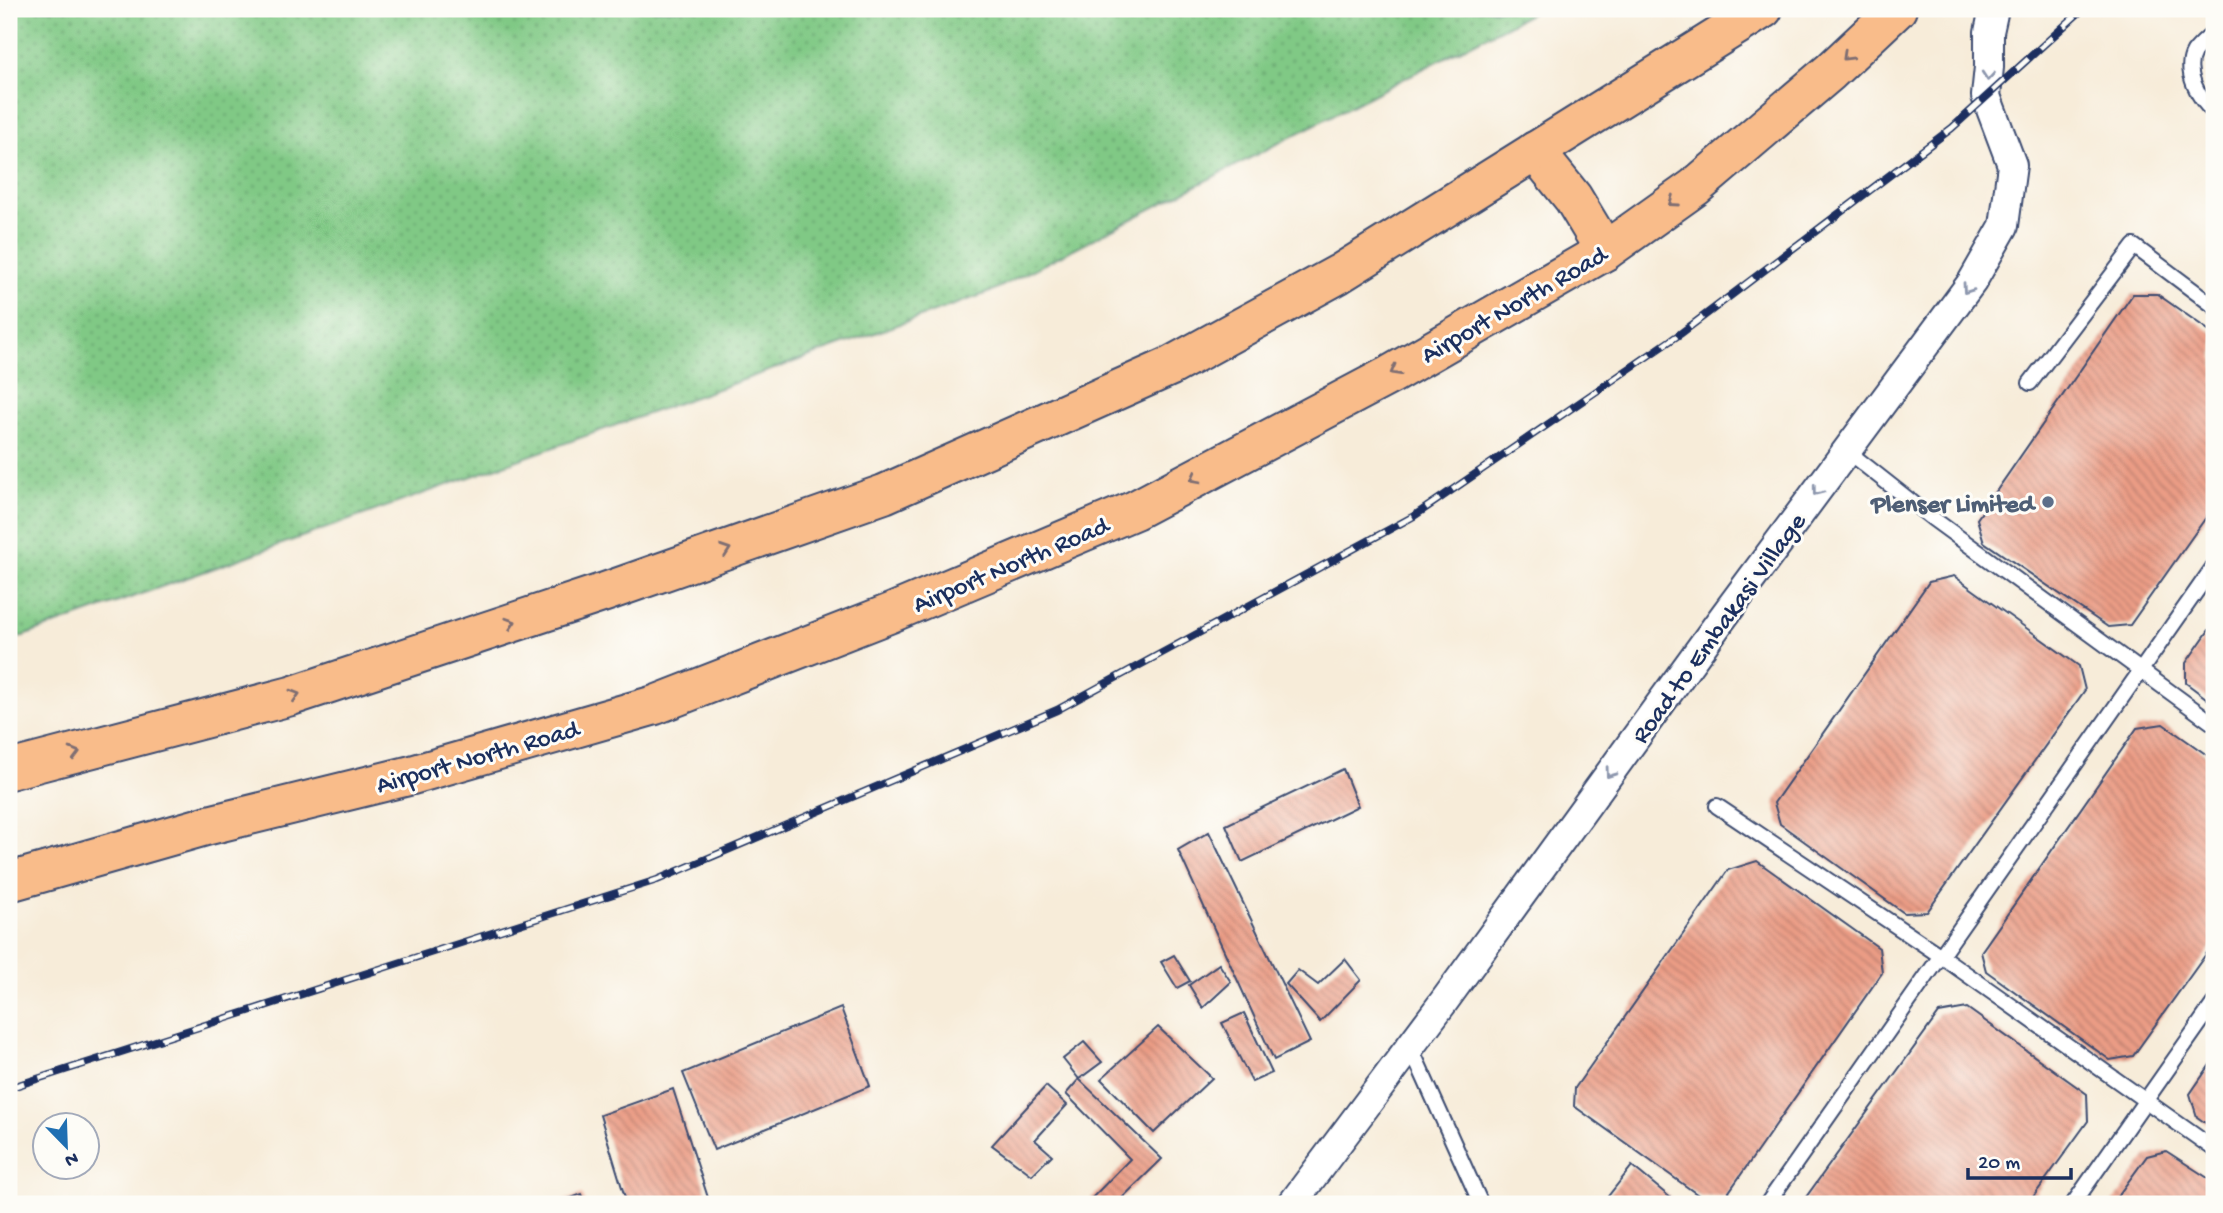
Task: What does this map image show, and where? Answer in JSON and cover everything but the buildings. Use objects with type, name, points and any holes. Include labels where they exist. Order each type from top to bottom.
[{"type":"main road","points":[[9,771],[291,696],[605,592],[884,494],[1169,367],[1339,274],[1763,9]]},
{"type":"main road","name":"Airport North Road","points":[[9,882],[209,825],[412,775],[655,705],[891,614],[1135,510],[1390,375],[1605,251],[1695,187],[1830,72],[1897,9]]},
{"type":"main road","points":[[1535,151],[1573,198],[1605,251]]},
{"type":"street","name":"Road to Embakasi Village","points":[[1292,1204],[1972,282],[2004,226],[2012,165],[1986,96],[1989,32],[1994,9]]},
{"type":"lane","points":[[2214,32],[2193,53],[2191,69],[2194,86],[2214,112]]},
{"type":"lane","points":[[2030,383],[2134,246],[2214,306]]},
{"type":"lane","points":[[1846,451],[1931,518],[2214,724]]},
{"type":"lane","points":[[1767,1204],[2214,566]]},
{"type":"lane","points":[[1717,806],[1941,956],[2214,1149]]},
{"type":"lane","points":[[2073,1204],[2214,1003]]},
{"type":"lane","points":[[1410,1046],[1480,1204]]},
{"type":"green space","points":[[9,9],[1539,9],[990,292],[9,641]]},
{"type":"railway","points":[[9,1088],[657,880],[1057,710],[1414,516],[1680,334],[1952,128],[2083,9]]},
{"type":"place","name":"Plenser Limited","points":[[2048,502]]}]
